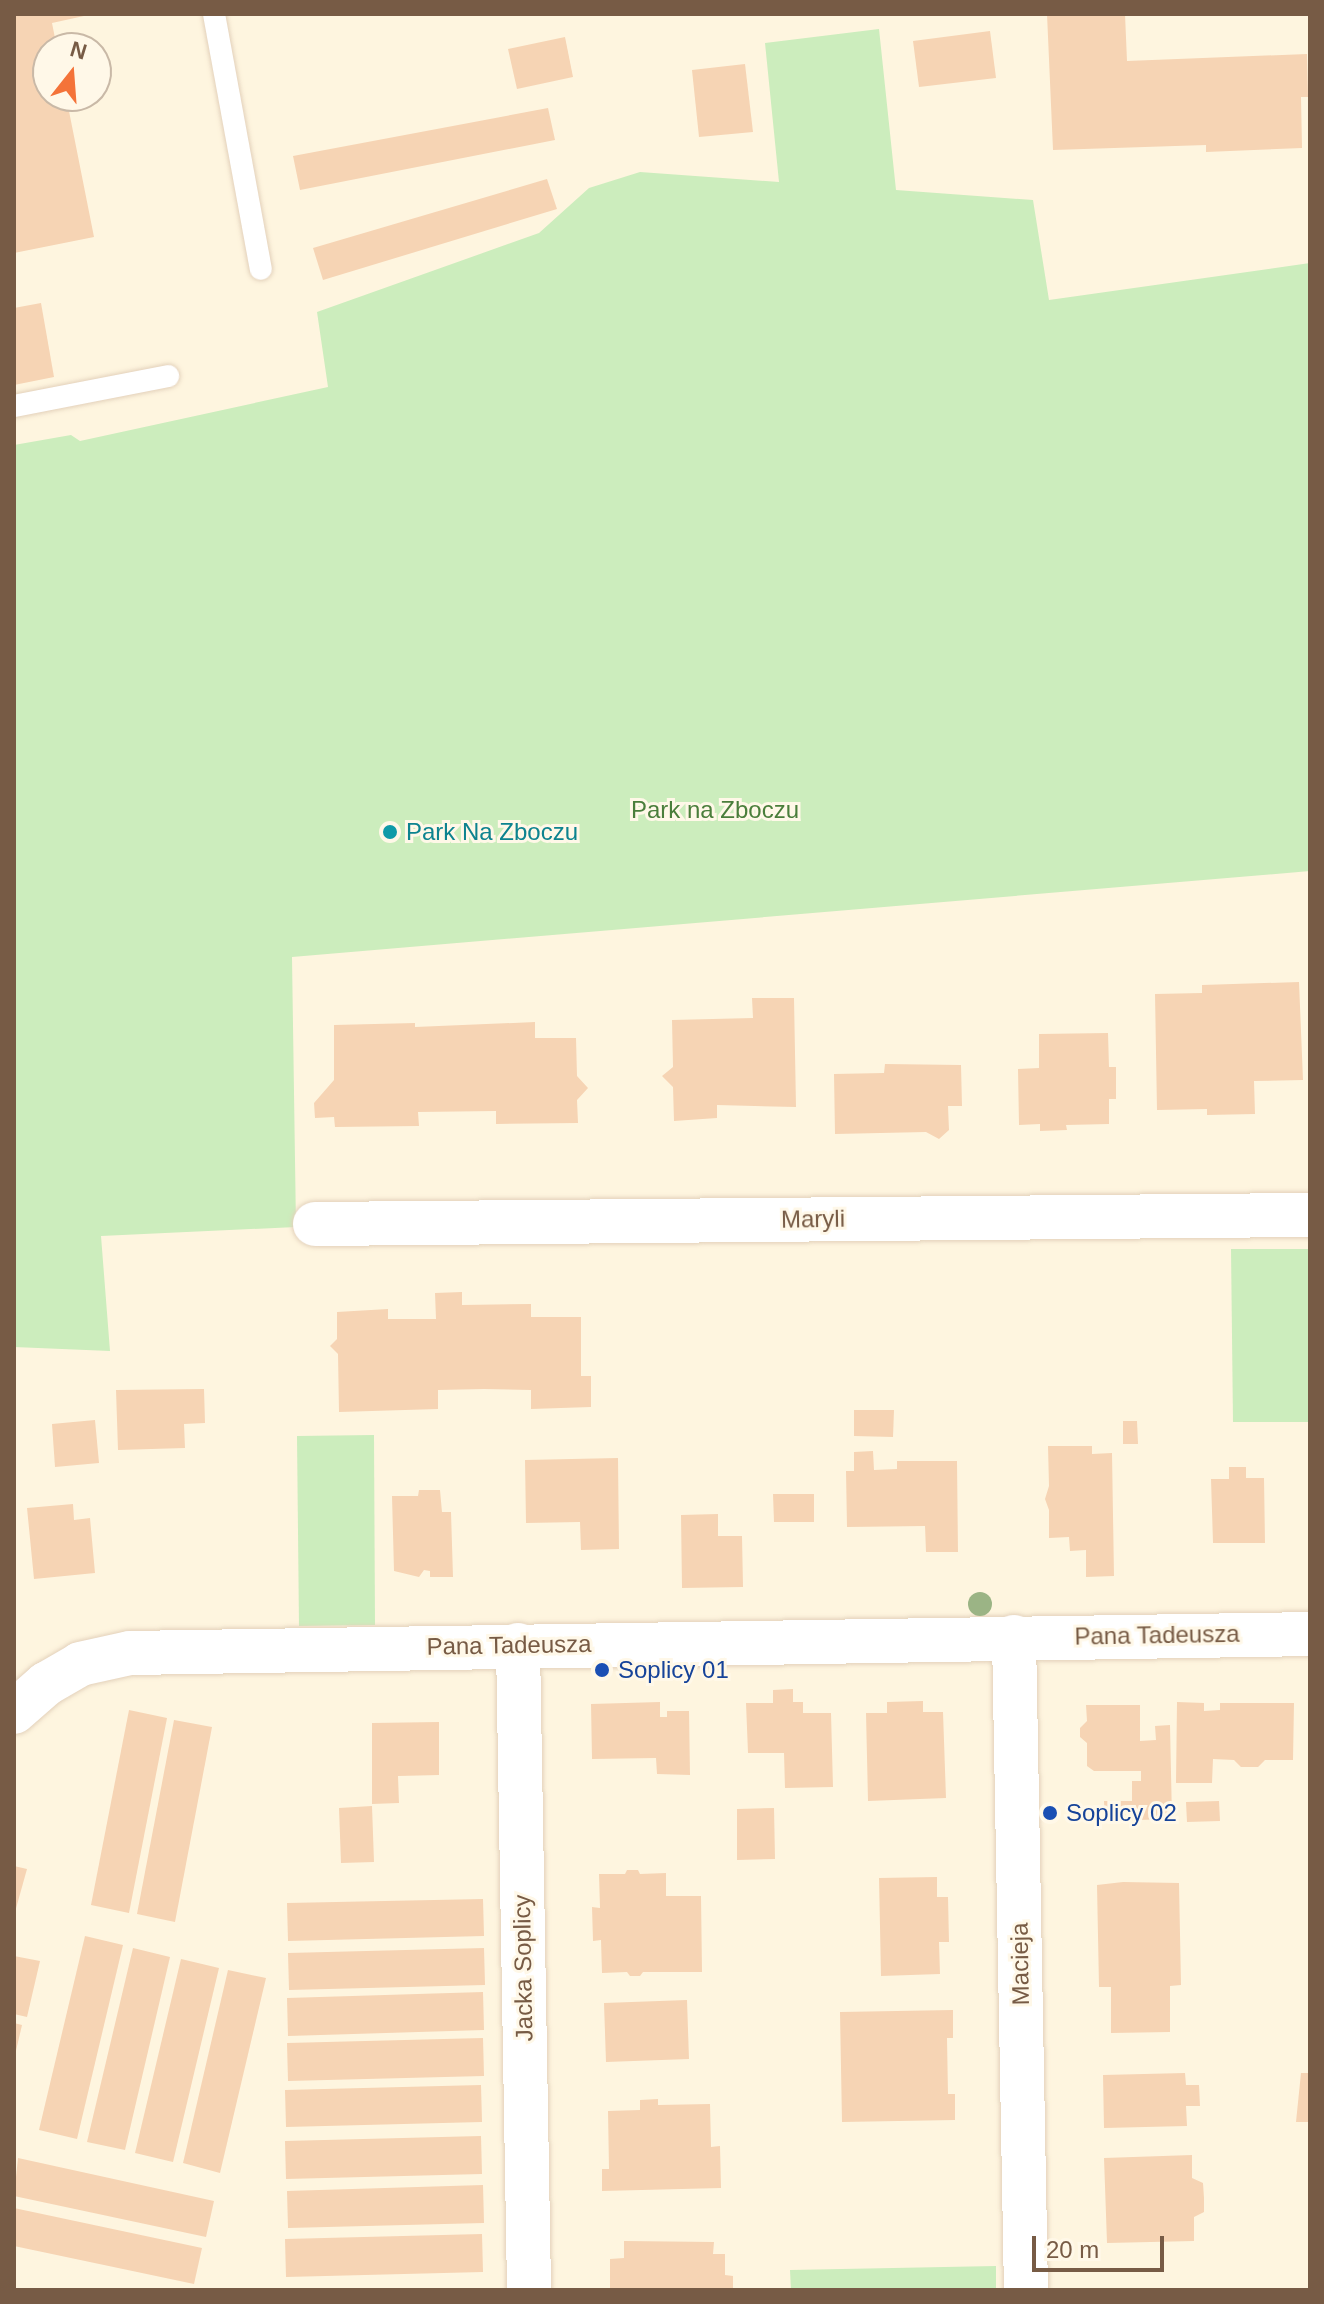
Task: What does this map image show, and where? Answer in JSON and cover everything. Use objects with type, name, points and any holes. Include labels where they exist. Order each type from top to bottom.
[{"type":"street","name":"Maryli","points":[[315,1224],[1310,1215]]},
{"type":"street","name":"Pana Tadeusza","points":[[14,1712],[46,1684],[80,1664],[130,1653],[1310,1634]]},
{"type":"street","name":"Macieja","points":[[1014,1637],[1026,2290]]},
{"type":"street","name":"Jacka Soplicy","points":[[518,1645],[529,2290]]},
{"type":"lane","points":[[214,14],[261,269]]},
{"type":"lane","points":[[14,406],[168,376]]},
{"type":"green space","name":"Park na Zboczu","points":[[879,29],[896,190],[1033,200],[1049,300],[1310,263],[1310,871],[292,957],[296,1227],[101,1236],[110,1351],[14,1347],[14,445],[71,435],[80,441],[328,387],[317,312],[539,233],[589,188],[640,172],[779,182],[765,43]]},
{"type":"green space","points":[[1231,1249],[1310,1249],[1310,1422],[1233,1422]]},
{"type":"green space","points":[[374,1435],[375,1625],[299,1626],[297,1436]]},
{"type":"green space","points":[[996,2266],[996,2290],[791,2290],[790,2270]]},
{"type":"building","points":[[14,14],[93,14],[52,23],[54,32],[32,32],[32,112],[69,112],[94,237],[14,253]]},
{"type":"building","points":[[1047,14],[1125,14],[1127,61],[1307,54],[1308,97],[1301,97],[1302,148],[1206,152],[1206,145],[1053,150]]},
{"type":"building","points":[[990,31],[996,78],[919,87],[913,41]]},
{"type":"building","points":[[565,37],[573,77],[517,89],[508,49]]},
{"type":"building","points":[[745,64],[753,132],[699,137],[692,70]]},
{"type":"building","points":[[548,108],[555,140],[300,190],[293,156]]},
{"type":"building","points":[[547,179],[557,209],[323,280],[313,248]]},
{"type":"building","points":[[41,303],[54,377],[14,385],[14,308]]},
{"type":"building","points":[[1299,982],[1303,1080],[1254,1081],[1255,1114],[1207,1115],[1207,1109],[1157,1110],[1155,994],[1202,993],[1202,985]]},
{"type":"building","points":[[752,998],[794,998],[796,1107],[717,1105],[717,1118],[674,1121],[673,1087],[662,1076],[673,1067],[672,1020],[753,1018]]},
{"type":"building","points":[[535,1022],[535,1038],[576,1038],[577,1076],[588,1088],[577,1100],[578,1123],[496,1124],[496,1111],[418,1112],[419,1126],[335,1127],[334,1117],[315,1118],[314,1103],[334,1080],[334,1025],[415,1023],[415,1027]]},
{"type":"building","points":[[1108,1033],[1109,1067],[1116,1067],[1116,1099],[1109,1099],[1109,1124],[1066,1125],[1067,1130],[1040,1131],[1040,1124],[1019,1125],[1018,1069],[1039,1068],[1039,1034]]},
{"type":"building","points":[[885,1064],[961,1065],[962,1106],[948,1106],[949,1130],[939,1139],[926,1132],[835,1134],[834,1074],[884,1073]]},
{"type":"building","points":[[462,1292],[462,1305],[531,1304],[531,1317],[581,1317],[581,1376],[591,1376],[591,1407],[531,1409],[531,1390],[484,1389],[438,1390],[438,1409],[339,1412],[338,1354],[330,1346],[337,1339],[337,1312],[388,1309],[388,1319],[436,1319],[435,1293]]},
{"type":"building","points":[[204,1389],[205,1423],[184,1424],[185,1448],[118,1450],[116,1390]]},
{"type":"building","points":[[854,1410],[894,1410],[893,1437],[854,1436]]},
{"type":"building","points":[[95,1420],[99,1463],[55,1467],[52,1424]]},
{"type":"building","points":[[1123,1421],[1137,1421],[1138,1444],[1123,1444]]},
{"type":"building","points":[[1048,1446],[1092,1446],[1092,1454],[1112,1453],[1114,1576],[1086,1577],[1086,1550],[1070,1551],[1069,1537],[1049,1538],[1049,1510],[1045,1499],[1049,1486]]},
{"type":"building","points":[[873,1451],[874,1470],[897,1469],[897,1461],[957,1461],[958,1552],[926,1552],[925,1526],[847,1527],[846,1471],[854,1471],[854,1452]]},
{"type":"building","points":[[618,1458],[619,1549],[581,1550],[580,1522],[526,1523],[525,1460]]},
{"type":"building","points":[[1229,1467],[1246,1467],[1246,1478],[1264,1478],[1265,1543],[1213,1543],[1211,1479],[1229,1479]]},
{"type":"building","points":[[419,1490],[440,1490],[442,1512],[451,1512],[453,1577],[430,1577],[430,1571],[424,1570],[419,1577],[394,1571],[392,1496],[418,1496]]},
{"type":"building","points":[[773,1494],[814,1494],[814,1522],[774,1522]]},
{"type":"building","points":[[73,1504],[74,1520],[90,1518],[95,1573],[34,1579],[27,1508]]},
{"type":"building","points":[[718,1514],[718,1536],[742,1536],[743,1587],[682,1588],[681,1515]]},
{"type":"building","points":[[793,1689],[793,1702],[803,1702],[803,1713],[831,1713],[833,1787],[785,1788],[784,1753],[748,1753],[746,1703],[773,1703],[773,1690]]},
{"type":"building","points":[[923,1701],[923,1712],[943,1712],[946,1798],[868,1801],[866,1713],[887,1713],[887,1702]]},
{"type":"building","points":[[660,1702],[660,1717],[667,1717],[667,1711],[689,1711],[690,1775],[657,1774],[656,1758],[592,1759],[591,1704]]},
{"type":"building","points":[[1177,1702],[1204,1703],[1204,1711],[1220,1710],[1220,1703],[1294,1703],[1293,1760],[1265,1760],[1258,1767],[1241,1767],[1234,1760],[1213,1759],[1212,1783],[1176,1783]]},
{"type":"building","points":[[1086,1705],[1140,1705],[1140,1741],[1156,1740],[1155,1726],[1170,1725],[1172,1819],[1105,1821],[1104,1801],[1132,1801],[1132,1781],[1141,1781],[1141,1771],[1094,1771],[1087,1766],[1087,1743],[1080,1737],[1080,1728],[1087,1721]]},
{"type":"building","points":[[129,1710],[167,1718],[129,1913],[91,1905]]},
{"type":"building","points":[[174,1720],[212,1727],[175,1922],[137,1914]]},
{"type":"building","points":[[439,1722],[439,1775],[398,1776],[399,1803],[372,1804],[372,1723]]},
{"type":"building","points":[[1219,1801],[1220,1821],[1187,1822],[1186,1802]]},
{"type":"building","points":[[372,1806],[374,1862],[341,1863],[339,1808]]},
{"type":"building","points":[[774,1808],[775,1859],[737,1860],[737,1809]]},
{"type":"building","points":[[14,1866],[27,1869],[15,1912],[14,1912]]},
{"type":"building","points":[[627,1870],[638,1870],[640,1874],[666,1873],[666,1896],[701,1896],[702,1972],[643,1972],[640,1976],[630,1976],[627,1972],[602,1973],[601,1940],[593,1941],[592,1907],[600,1908],[599,1874],[625,1874]]},
{"type":"building","points":[[937,1877],[937,1897],[948,1897],[949,1942],[939,1942],[940,1974],[881,1976],[879,1878]]},
{"type":"building","points":[[1179,1883],[1181,1985],[1170,1986],[1170,2032],[1111,2033],[1111,1987],[1099,1987],[1097,1885]]},
{"type":"building","points":[[483,1899],[484,1936],[288,1941],[287,1903]]},
{"type":"building","points":[[85,1936],[123,1945],[77,2139],[39,2130]]},
{"type":"building","points":[[133,1948],[170,1957],[125,2150],[87,2142]]},
{"type":"building","points":[[484,1948],[485,1985],[289,1990],[288,1953]]},
{"type":"building","points":[[14,1956],[40,1961],[27,2017],[14,2014]]},
{"type":"building","points":[[181,1959],[219,1968],[173,2162],[135,2153]]},
{"type":"building","points":[[228,1970],[266,1978],[220,2173],[183,2163]]},
{"type":"building","points":[[483,1992],[484,2030],[288,2036],[287,1998]]},
{"type":"building","points":[[687,2000],[689,2059],[606,2062],[604,2003]]},
{"type":"building","points":[[953,2010],[953,2038],[947,2038],[948,2094],[955,2094],[955,2120],[842,2122],[840,2012]]},
{"type":"building","points":[[14,2023],[22,2025],[15,2055],[14,2055]]},
{"type":"building","points":[[483,2038],[484,2076],[288,2081],[287,2043]]},
{"type":"building","points":[[1185,2073],[1186,2085],[1199,2085],[1200,2106],[1186,2106],[1187,2126],[1104,2128],[1103,2075]]},
{"type":"building","points":[[1301,2073],[1310,2073],[1310,2122],[1296,2122]]},
{"type":"building","points":[[481,2085],[482,2122],[286,2127],[285,2090]]},
{"type":"building","points":[[658,2099],[658,2105],[710,2104],[711,2147],[720,2146],[721,2188],[602,2191],[602,2169],[609,2169],[608,2111],[640,2110],[640,2100]]},
{"type":"building","points":[[481,2136],[482,2174],[286,2179],[285,2141]]},
{"type":"building","points":[[1192,2155],[1192,2178],[1203,2183],[1204,2198],[1204,2212],[1194,2217],[1194,2241],[1107,2243],[1104,2158]]},
{"type":"building","points":[[18,2158],[214,2201],[206,2237],[14,2196]]},
{"type":"building","points":[[483,2185],[484,2223],[288,2228],[287,2191]]},
{"type":"building","points":[[14,2208],[202,2248],[194,2284],[14,2246]]},
{"type":"building","points":[[482,2234],[483,2272],[286,2277],[285,2239]]},
{"type":"building","points":[[624,2241],[714,2242],[713,2254],[725,2254],[725,2275],[733,2276],[733,2290],[610,2290],[610,2259],[624,2258]]},
{"type":"place","name":"Park Na Zboczu","points":[[390,832]]},
{"type":"place","name":"Soplicy 01","points":[[602,1670]]},
{"type":"place","name":"Soplicy 02","points":[[1050,1813]]}]
